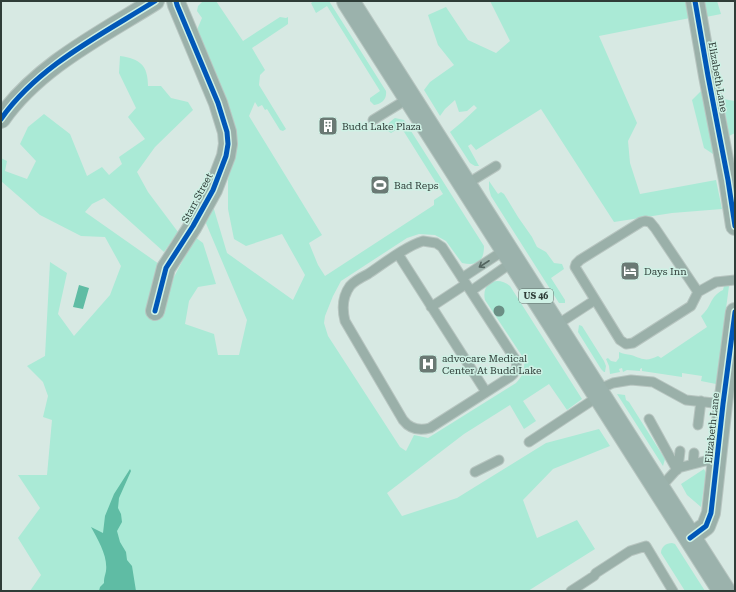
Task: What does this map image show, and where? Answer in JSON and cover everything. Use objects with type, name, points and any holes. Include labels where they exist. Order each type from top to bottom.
[{"type":"main road","name":"US 46","points":[[348,1],[724,591]]},
{"type":"street","points":[[1,119],[17,98],[36,79],[62,60],[155,1]]},
{"type":"street","name":"Starr Street","points":[[154,311],[166,268],[193,226],[213,190],[226,156],[228,144],[227,132],[218,103],[176,1]]},
{"type":"street","name":"Elizabeth Lane","points":[[695,1],[735,226]]},
{"type":"street","name":"Elizabeth Lane","points":[[690,538],[704,529],[710,518],[735,312]]},
{"type":"lane","points":[[373,120],[409,98]]},
{"type":"lane","points":[[465,185],[496,166]]},
{"type":"lane","points":[[698,292],[650,222],[641,222],[586,256],[576,264],[576,270],[620,340],[626,344],[630,344],[691,306],[698,292],[716,282],[735,280]]},
{"type":"lane","points":[[426,241],[436,243],[442,247],[516,362],[516,369],[512,375],[430,428],[422,430],[412,428],[407,424],[345,321],[342,308],[345,293],[351,285],[398,254],[420,242],[426,241]]},
{"type":"lane","points":[[398,254],[486,392]]},
{"type":"lane","points":[[431,307],[510,255]]},
{"type":"lane","points":[[466,284],[510,255]]},
{"type":"lane","points":[[555,326],[595,300]]},
{"type":"lane","points":[[529,442],[597,393],[614,384],[631,380],[668,391],[686,400],[723,404]]},
{"type":"lane","points":[[686,400],[686,410]]},
{"type":"lane","points":[[698,425],[701,401]]},
{"type":"lane","points":[[648,419],[663,439],[677,469]]},
{"type":"lane","points":[[677,469],[680,451]]},
{"type":"lane","points":[[693,464],[694,453]]},
{"type":"lane","points":[[475,472],[499,460]]},
{"type":"lane","points":[[659,489],[677,469],[705,460],[717,461]]},
{"type":"lane","points":[[572,591],[630,551],[646,546],[673,591]]},
{"type":"shaded area","points":[[203,1],[216,1],[243,41],[280,17],[288,17],[288,24],[252,48],[265,70],[260,75],[259,85],[286,129],[283,131],[280,130],[267,109],[265,110],[262,105],[258,107],[255,102],[249,116],[322,235],[309,243],[318,265],[325,276],[434,205],[434,200],[443,194],[401,127],[391,133],[387,130],[389,123],[395,118],[404,120],[484,246],[483,256],[479,262],[467,264],[462,263],[446,241],[435,235],[419,234],[407,238],[341,281],[333,296],[325,316],[324,323],[328,336],[400,447],[406,451],[414,435],[428,438],[516,383],[522,375],[524,369],[524,359],[485,300],[485,289],[491,282],[500,281],[510,286],[582,399],[567,410],[549,384],[523,401],[536,421],[524,429],[510,405],[464,434],[387,493],[402,516],[457,498],[546,443],[599,429],[610,446],[553,469],[523,500],[537,538],[577,520],[595,549],[528,591],[30,591],[41,575],[18,538],[40,508],[18,475],[47,475],[52,420],[43,417],[48,396],[43,382],[27,366],[45,356],[50,262],[67,273],[58,314],[74,336],[110,295],[121,266],[105,237],[81,236],[40,215],[1,181],[1,158],[7,161],[5,171],[27,179],[36,161],[20,144],[28,127],[44,114],[70,134],[87,176],[102,167],[109,175],[122,164],[119,157],[145,139],[128,117],[136,108],[119,73],[120,56],[133,59],[142,64],[148,79],[148,86],[161,86],[171,98],[188,102],[193,110],[155,147],[137,172],[148,192],[178,232],[164,252],[104,198],[92,204],[85,212],[159,264],[162,314],[174,277],[195,237],[203,243],[216,284],[198,287],[189,301],[185,324],[214,334],[218,355],[239,355],[247,320],[205,221],[213,206],[227,253],[293,300],[305,275],[282,234],[246,246],[234,239],[228,209],[228,180],[231,163],[194,37],[202,18],[197,11],[198,6]]},
{"type":"shaded area","points":[[314,1],[329,1],[386,91],[385,99],[379,104],[374,105],[370,101],[370,98],[380,91],[327,6],[316,13],[311,3]]},
{"type":"shaded area","points":[[490,1],[687,1],[690,18],[599,36],[637,123],[628,141],[630,163],[640,194],[716,180],[722,209],[672,213],[614,222],[541,109],[476,150],[471,144],[468,146],[479,166],[475,166],[470,163],[450,132],[477,108],[474,105],[467,111],[459,112],[455,100],[440,116],[424,90],[430,82],[454,65],[438,45],[428,15],[446,7],[468,40],[496,53],[510,41]]},
{"type":"shaded area","points":[[704,1],[717,1],[721,14],[706,17]]},
{"type":"shaded area","points":[[703,89],[716,156],[704,148],[692,100]]},
{"type":"shaded area","points":[[723,99],[735,101],[735,133],[729,136]]},
{"type":"shaded area","points":[[489,181],[498,194],[501,192],[504,194],[537,247],[546,252],[554,263],[562,264],[564,269],[551,278],[565,300],[565,303],[559,303],[491,196]]},
{"type":"shaded area","points":[[79,285],[89,288],[83,309],[73,307]]},
{"type":"shaded area","points":[[724,286],[729,286],[716,384],[701,381],[702,376],[682,373],[682,377],[642,371],[642,368],[640,371],[627,370],[623,372],[622,368],[619,369],[620,372],[610,374],[606,359],[608,358],[611,361],[616,362],[619,358],[619,352],[644,359],[650,359],[658,356],[661,358],[707,327],[701,316],[705,313],[715,296],[723,290]]},
{"type":"shaded area","points":[[579,325],[582,326],[604,361],[606,366],[605,372],[601,369],[578,332]]},
{"type":"shaded area","points":[[617,394],[625,395],[626,400],[629,402],[665,459],[663,466]]},
{"type":"shaded area","points":[[130,469],[131,471],[119,498],[118,508],[121,514],[122,522],[117,531],[120,542],[126,552],[127,560],[132,566],[136,591],[99,591],[100,587],[104,583],[106,565],[102,548],[91,527],[103,533],[105,516],[114,494]]},
{"type":"shaded area","points":[[704,469],[706,473],[701,507],[687,495],[681,484]]},
{"type":"shaded area","points":[[672,543],[675,544],[705,591],[685,591],[661,553],[664,546]]},
{"type":"cycle path","points":[[1,119],[16,100],[52,67],[92,39],[155,1]]},
{"type":"cycle path","points":[[155,311],[166,268],[193,226],[213,190],[226,156],[228,144],[227,132],[218,103],[176,1]]},
{"type":"cycle path","points":[[695,1],[735,226]]},
{"type":"cycle path","points":[[690,538],[706,526],[711,513],[735,312]]},
{"type":"place","name":"Budd Lake Plaza","points":[[328,126]]},
{"type":"place","name":"Bad Reps","points":[[380,185]]},
{"type":"place","name":"Days Inn","points":[[630,271]]},
{"type":"place","name":"advocare Medical Center At Budd Lake","points":[[428,364]]}]
